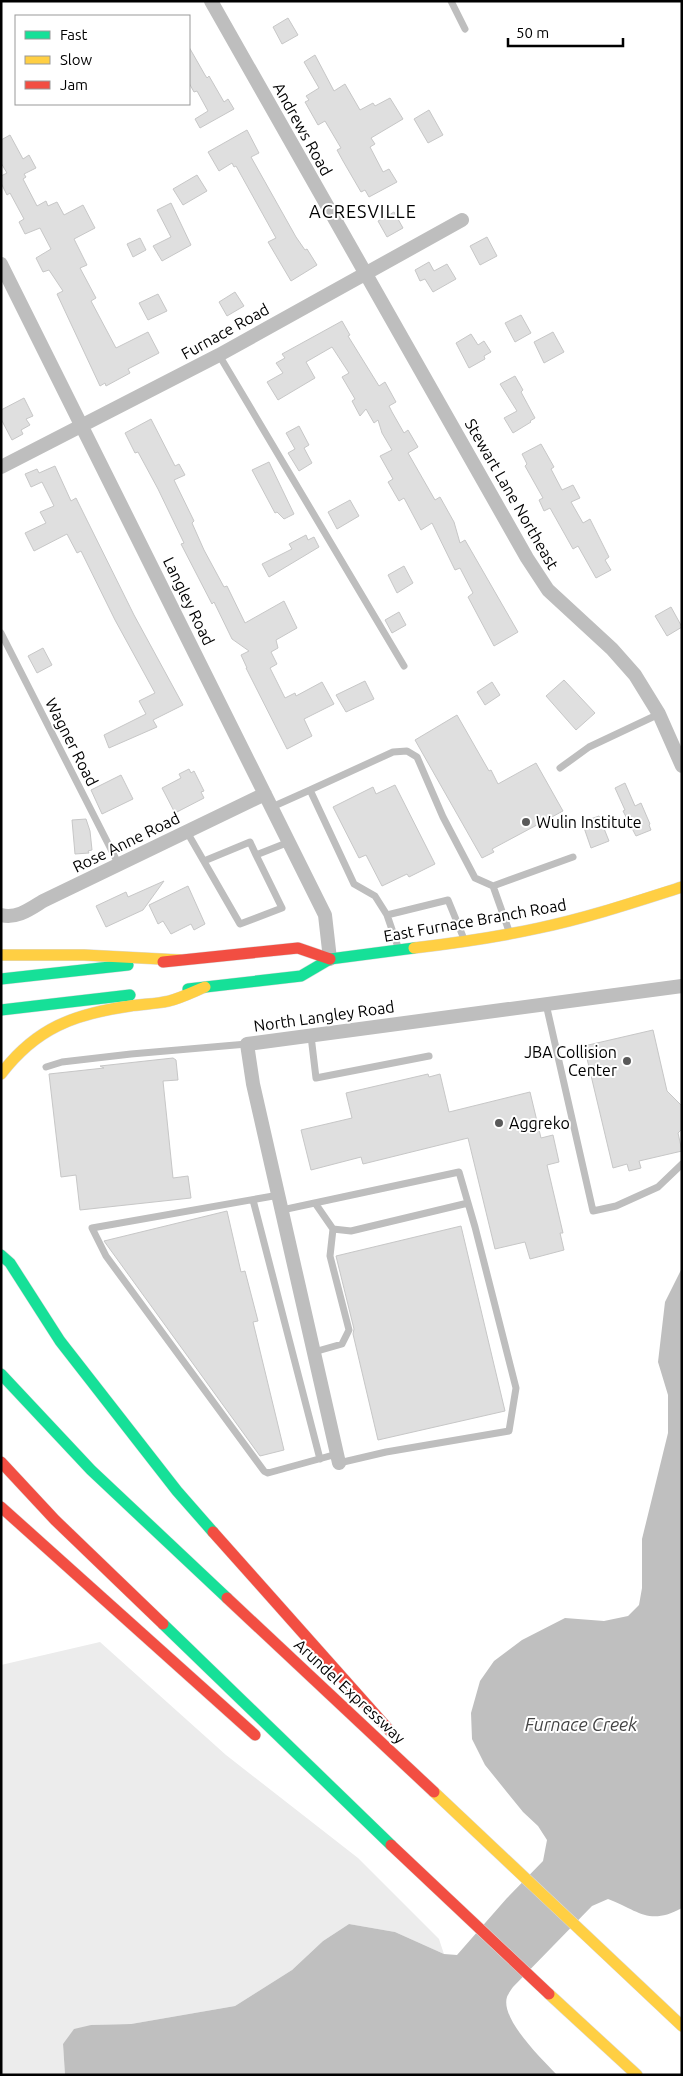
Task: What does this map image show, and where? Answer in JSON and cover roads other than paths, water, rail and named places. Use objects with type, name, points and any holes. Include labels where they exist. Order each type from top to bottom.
[{"type":"main road","name":"East Furnace Branch Road","points":[[1,1010],[301,976],[330,959],[465,942],[510,934],[577,919],[682,887]]},
{"type":"main road","name":"East Furnace Branch Road","points":[[1,979],[298,948],[330,959]]},
{"type":"main road","points":[[1,955],[84,955],[180,960]]},
{"type":"main road","points":[[1,1074],[18,1052],[28,1043],[62,1023],[89,1013],[168,1001],[205,988]]},
{"type":"main road","points":[[3,1251],[60,1341],[177,1492],[398,1740]]},
{"type":"main road","name":"Arundel Expressway","points":[[1,1374],[91,1470],[682,2026]]},
{"type":"main road","points":[[1,1462],[55,1520],[466,1917]]},
{"type":"main road","points":[[1,1507],[261,1740]]},
{"type":"main road","points":[[411,1755],[489,1844]]},
{"type":"main road","points":[[307,1780],[466,1917],[637,2075]]},
{"type":"street","name":"Andrews Road","points":[[211,1],[364,273]]},
{"type":"street","name":"Furnace Road","points":[[1,467],[219,356],[364,273],[462,220]]},
{"type":"street","name":"Langley Road","points":[[1,264],[325,915],[330,959]]},
{"type":"street","name":"Stewart Lane Northeast","points":[[364,273],[532,566],[548,590],[612,649],[635,675],[659,714],[682,766]]},
{"type":"street","name":"Rose Anne Road","points":[[1,915],[7,916],[23,913],[43,901],[265,794]]},
{"type":"street","name":"North Langley Road","points":[[338,1459],[253,1084],[247,1044],[682,986]]},
{"type":"lane","points":[[451,1],[465,29]]},
{"type":"lane","points":[[219,356],[404,666]]},
{"type":"lane","name":"Wagner Road","points":[[1,633],[119,865]]},
{"type":"lane","points":[[560,768],[589,747],[659,714]]},
{"type":"lane","points":[[272,807],[393,752],[408,751],[417,757],[443,817],[475,878],[494,886],[572,857]]},
{"type":"lane","points":[[310,790],[354,884],[375,896],[387,915],[399,951]]},
{"type":"lane","points":[[187,832],[240,924],[282,908],[250,842],[204,861]]},
{"type":"lane","points":[[256,855],[289,842]]},
{"type":"lane","points":[[494,886],[510,934]]},
{"type":"lane","points":[[387,915],[448,900],[465,942]]},
{"type":"lane","points":[[546,1004],[593,1211],[616,1206],[658,1188],[682,1164]]},
{"type":"lane","points":[[311,1036],[316,1078],[429,1056]]},
{"type":"lane","points":[[46,1067],[62,1062],[131,1054],[247,1044]]},
{"type":"lane","points":[[279,1195],[92,1228],[106,1256],[264,1471],[268,1473],[320,1459],[338,1459],[386,1452],[509,1431],[516,1388],[501,1325],[458,1172],[282,1210]]},
{"type":"lane","points":[[253,1200],[320,1459]]},
{"type":"lane","points":[[314,1352],[342,1344],[349,1330],[330,1256],[333,1229],[315,1203]]},
{"type":"lane","points":[[333,1229],[352,1231],[468,1203]]},
{"type":"water","name":"Furnace Creek","points":[[682,1268],[682,1908],[661,1916],[652,1916],[636,1912],[608,1899],[592,1906],[513,1987],[507,1997],[510,2016],[524,2038],[557,2075],[65,2075],[63,2044],[74,2029],[91,2025],[131,2024],[235,2006],[292,1970],[323,1941],[349,1924],[395,1932],[444,1954],[457,1955],[507,1898],[543,1861],[547,1840],[538,1826],[523,1812],[485,1765],[472,1739],[471,1713],[480,1681],[494,1661],[522,1640],[565,1618],[604,1621],[628,1616],[639,1605],[642,1588],[642,1539],[668,1433],[668,1395],[658,1362],[665,1302]]},
{"type":"place","name":"Wulin Institute","points":[[526,822]]},
{"type":"place","name":"JBA Collision Center","points":[[627,1061]]},
{"type":"place","name":"Aggreko","points":[[499,1123]]},
{"type":"district","name":"ACRESVILLE","points":[[363,211]]}]
